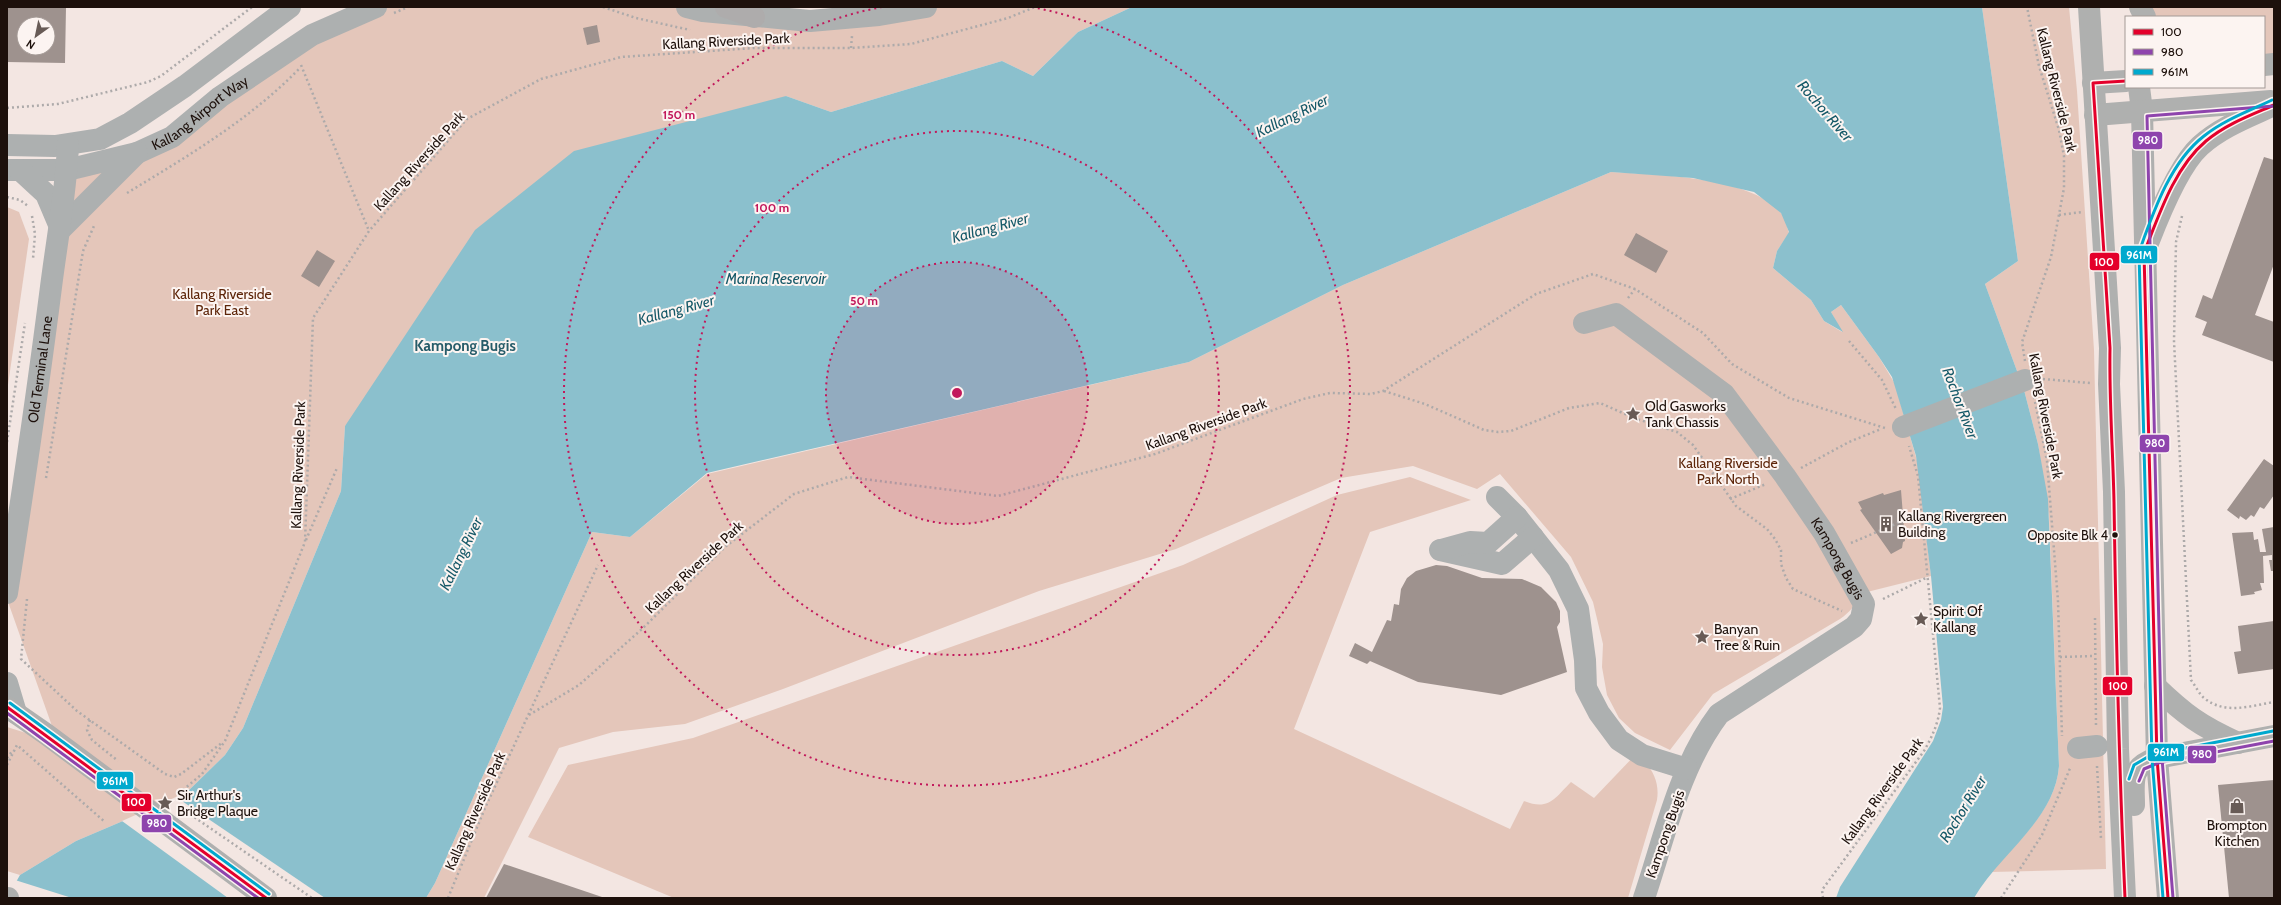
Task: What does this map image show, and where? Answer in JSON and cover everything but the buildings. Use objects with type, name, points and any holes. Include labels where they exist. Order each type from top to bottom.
[{"type":"highway","points":[[726,7],[754,17]]},
{"type":"main road","points":[[2089,7],[2106,262],[2110,348],[2109,384],[2114,500],[2118,749],[2125,898]]},
{"type":"main road","points":[[2140,7],[2144,16]]},
{"type":"main road","points":[[2093,82],[2125,81]]},
{"type":"main road","points":[[2139,88],[2142,111],[2144,253],[2157,758],[2168,898]]},
{"type":"main road","points":[[2095,115],[2265,99]]},
{"type":"main road","points":[[2144,253],[2159,215],[2179,176],[2199,147],[2265,99]]},
{"type":"main road","points":[[2155,686],[2187,716],[2208,730],[2238,743]]},
{"type":"main road","points":[[11,710],[266,898]]},
{"type":"main road","points":[[2138,898],[2135,845],[2135,773],[2143,762],[2274,736]]},
{"type":"street","points":[[7,145],[68,145],[100,139],[130,123],[185,86],[290,7]]},
{"type":"street","points":[[687,7],[703,11],[754,17],[810,21],[879,15],[926,7]]},
{"type":"street","name":"Kallang Airport Way","points":[[13,170],[67,170],[137,153],[172,137],[220,97],[300,59],[312,35],[382,11]]},
{"type":"street","name":"Old Terminal Lane","points":[[17,594],[33,427],[52,279],[60,230],[67,170],[68,145]]},
{"type":"street","points":[[13,170],[46,194],[60,230],[137,153]]},
{"type":"street","name":"Kampong Bugis","points":[[1584,322],[1616,314],[1718,388],[1785,476],[1834,550],[1863,599],[1863,613],[1854,627],[1718,714],[1706,730],[1687,770],[1644,898]]},
{"type":"street","points":[[1904,427],[2028,379]]},
{"type":"street","points":[[1497,497],[1517,517],[1559,570],[1578,609],[1585,660],[1586,688],[1599,713],[1619,740],[1642,755],[1687,770]]},
{"type":"street","points":[[1517,517],[1488,543],[1470,542],[1440,550],[1502,564],[1533,537]]},
{"type":"street","points":[[7,683],[11,710]]},
{"type":"path","points":[[7,108],[58,104],[148,82],[161,76],[252,7]]},
{"type":"path","points":[[382,11],[408,7]]},
{"type":"path","name":"Kallang Riverside Park","points":[[183,790],[202,774],[225,741],[305,542],[313,318],[369,231],[467,119],[541,79],[622,57],[754,48],[851,48],[911,44],[1008,18],[1035,7]]},
{"type":"path","name":"Kallang Riverside Park","points":[[2001,898],[2042,835],[2087,747],[2079,738],[2062,739],[2058,601],[2048,461],[2023,355],[2022,342],[2051,257],[2064,188],[2064,156],[2059,130],[2039,66],[2028,7]]},
{"type":"path","points":[[300,59],[369,231]]},
{"type":"path","points":[[122,196],[193,153],[273,95],[300,59]]},
{"type":"path","points":[[7,197],[20,200],[30,208]]},
{"type":"path","points":[[32,213],[35,234],[33,260]]},
{"type":"path","points":[[2182,213],[2176,242],[2174,341],[2192,680],[2203,697],[2218,706],[2232,709],[2274,702]]},
{"type":"path","points":[[46,481],[83,251],[97,222]]},
{"type":"path","name":"Kallang Riverside Park","points":[[529,715],[579,685],[642,629],[725,547],[794,494],[848,477],[998,496],[1155,454],[1303,399],[1330,393],[1371,394],[1383,391],[1536,294],[1593,274],[1635,289],[1702,333],[1732,364],[1789,398],[1882,428],[1904,427]]},
{"type":"path","points":[[7,442],[25,320]]},
{"type":"path","name":"Kallang Riverside Park","points":[[1823,898],[1822,890],[1924,751],[1933,736],[1939,719],[1940,708],[1918,476],[1904,427],[1882,380],[1849,341]]},
{"type":"path","points":[[2028,379],[2109,384]]},
{"type":"path","points":[[1383,391],[1439,409],[1484,430],[1498,432],[1511,431],[1569,408],[1600,403],[1634,418],[1677,432],[1686,437],[1736,506],[1767,529],[1775,539],[1781,550],[1781,564],[1786,578],[1793,589],[1863,613],[1928,577]]},
{"type":"path","points":[[1730,499],[1785,476],[1849,442],[1882,428]]},
{"type":"path","points":[[305,542],[337,468]]},
{"type":"path","points":[[1834,550],[1921,513]]},
{"type":"path","name":"Kallang Riverside Park","points":[[448,898],[486,808],[598,565]]},
{"type":"path","points":[[17,594],[21,659],[77,711],[165,774],[174,777],[181,774],[225,741]]},
{"type":"path","points":[[2060,657],[2094,656]]},
{"type":"path","points":[[90,720],[87,730],[92,740],[122,765]]},
{"type":"path","points":[[7,758],[17,745]]},
{"type":"path","points":[[7,764],[17,745]]},
{"type":"path","points":[[17,745],[105,822]]},
{"type":"path","points":[[173,802],[312,898]]},
{"type":"path","points":[[450,893],[452,898]]},
{"type":"green space","name":"Kallang Riverside Park East","points":[[376,7],[687,7],[810,21],[926,7],[1132,7],[1078,32],[1033,76],[1002,61],[831,112],[786,96],[345,426],[341,491],[243,728],[225,755],[184,795],[76,841],[20,875],[7,871],[7,727],[58,743],[7,599],[67,170],[137,153]]},
{"type":"green space","points":[[1982,7],[2069,7],[2077,91],[2094,350],[2106,869],[1991,872],[2024,836],[2043,810],[2051,796],[2056,782],[2059,766],[2049,517],[2038,444],[2024,390],[1985,284],[2018,261]]},
{"type":"green space","points":[[2136,7],[2274,7],[2274,63],[2265,65],[2265,16],[2136,16]]},
{"type":"green space","name":"Kallang Riverside Park North","points":[[1611,172],[1652,174],[1702,180],[1726,185],[1748,191],[1767,201],[1781,213],[1789,233],[1777,251],[1773,268],[1811,300],[1824,321],[1842,332],[1831,312],[1841,305],[1879,357],[1895,384],[1918,464],[1931,576],[1859,594],[1852,608],[1840,619],[1713,694],[1670,750],[1635,733],[1619,718],[1607,695],[1602,667],[1603,644],[1593,602],[1571,557],[1500,474],[1477,489],[1413,466],[1341,478],[1176,549],[1039,591],[783,689],[685,724],[613,732],[559,748],[484,898],[426,898],[435,883],[592,532],[630,537],[707,474],[1189,362],[1343,285]]},
{"type":"green space","points":[[7,207],[19,212],[29,239],[7,392]]},
{"type":"green space","points":[[1410,477],[1471,500],[1370,532],[1294,729],[1510,829],[1524,801],[1533,804],[1546,804],[1556,798],[1571,782],[1594,798],[1637,753],[1653,774],[1656,780],[1658,793],[1628,898],[674,898],[528,837],[568,765],[693,738],[1183,565],[1337,495]]},
{"type":"water","name":"Marina Reservoir","points":[[1132,7],[1982,7],[2018,261],[1985,284],[2024,390],[2038,444],[2048,499],[2059,766],[2055,785],[2048,803],[2037,820],[1985,882],[1974,898],[1836,898],[1840,887],[1933,741],[1941,720],[1943,707],[1931,576],[1916,456],[1892,377],[1841,305],[1831,312],[1843,332],[1824,321],[1811,300],[1773,268],[1777,251],[1789,232],[1781,213],[1754,192],[1693,178],[1611,172],[1343,285],[1189,362],[707,473],[630,537],[592,532],[435,883],[426,898],[7,898],[20,875],[76,841],[184,795],[225,755],[243,728],[341,491],[345,426],[475,230],[574,151],[786,96],[831,112],[1002,61],[1033,76],[1078,32]]},
{"type":"pier","points":[[176,797],[325,898],[228,898],[122,821]]},
{"type":"pier","points":[[15,880],[72,898],[7,898],[7,893]]},
{"type":"transit line","name":"100","points":[[2125,81],[2093,83],[2110,348],[2118,700],[2125,898]]},
{"type":"transit line","name":"961M","points":[[2163,898],[2152,758],[2139,252],[2150,221],[2164,189],[2181,160],[2192,147],[2204,136],[2220,125],[2272,100]]},
{"type":"transit line","name":"100","points":[[2168,898],[2157,758],[2144,253],[2176,178],[2195,152],[2206,141],[2222,130],[2239,120],[2274,105]]},
{"type":"transit line","name":"980","points":[[2173,898],[2162,758],[2147,116],[2274,106]]},
{"type":"transit line","name":"961M","points":[[10,703],[269,894]]},
{"type":"transit line","name":"100","points":[[7,707],[266,898]]},
{"type":"transit line","name":"980","points":[[7,713],[258,898]]},
{"type":"transit line","name":"961M","points":[[2129,779],[2134,765],[2151,755],[2273,731]]},
{"type":"transit line","name":"980","points":[[2139,781],[2144,769],[2158,763],[2274,741]]},
{"type":"place","name":"Old Gasworks Tank Chassis","points":[[1633,414]]},
{"type":"place","name":"Kallang Rivergreen Building","points":[[1886,524]]},
{"type":"place","name":"Opposite Blk 4","points":[[2115,535]]},
{"type":"place","name":"Spirit Of Kallang","points":[[1921,619]]},
{"type":"place","name":"Banyan Tree & Ruin","points":[[1702,637]]},
{"type":"place","name":"Sir Arthur's Bridge Plaque","points":[[165,803]]},
{"type":"place","name":"Brompton Kitchen","points":[[2237,806]]},
{"type":"district","name":"Kampong Bugis","points":[[465,346]]},
{"type":"water label","name":"Rochor River","points":[[1825,111]]},
{"type":"water label","name":"Kallang River","points":[[1292,116]]},
{"type":"water label","name":"Kallang River","points":[[990,228]]},
{"type":"water label","name":"Kallang River","points":[[676,310]]},
{"type":"water label","name":"Rochor River","points":[[1960,403]]},
{"type":"water label","name":"Kallang River","points":[[461,554]]},
{"type":"water label","name":"Rochor River","points":[[1963,809]]}]
